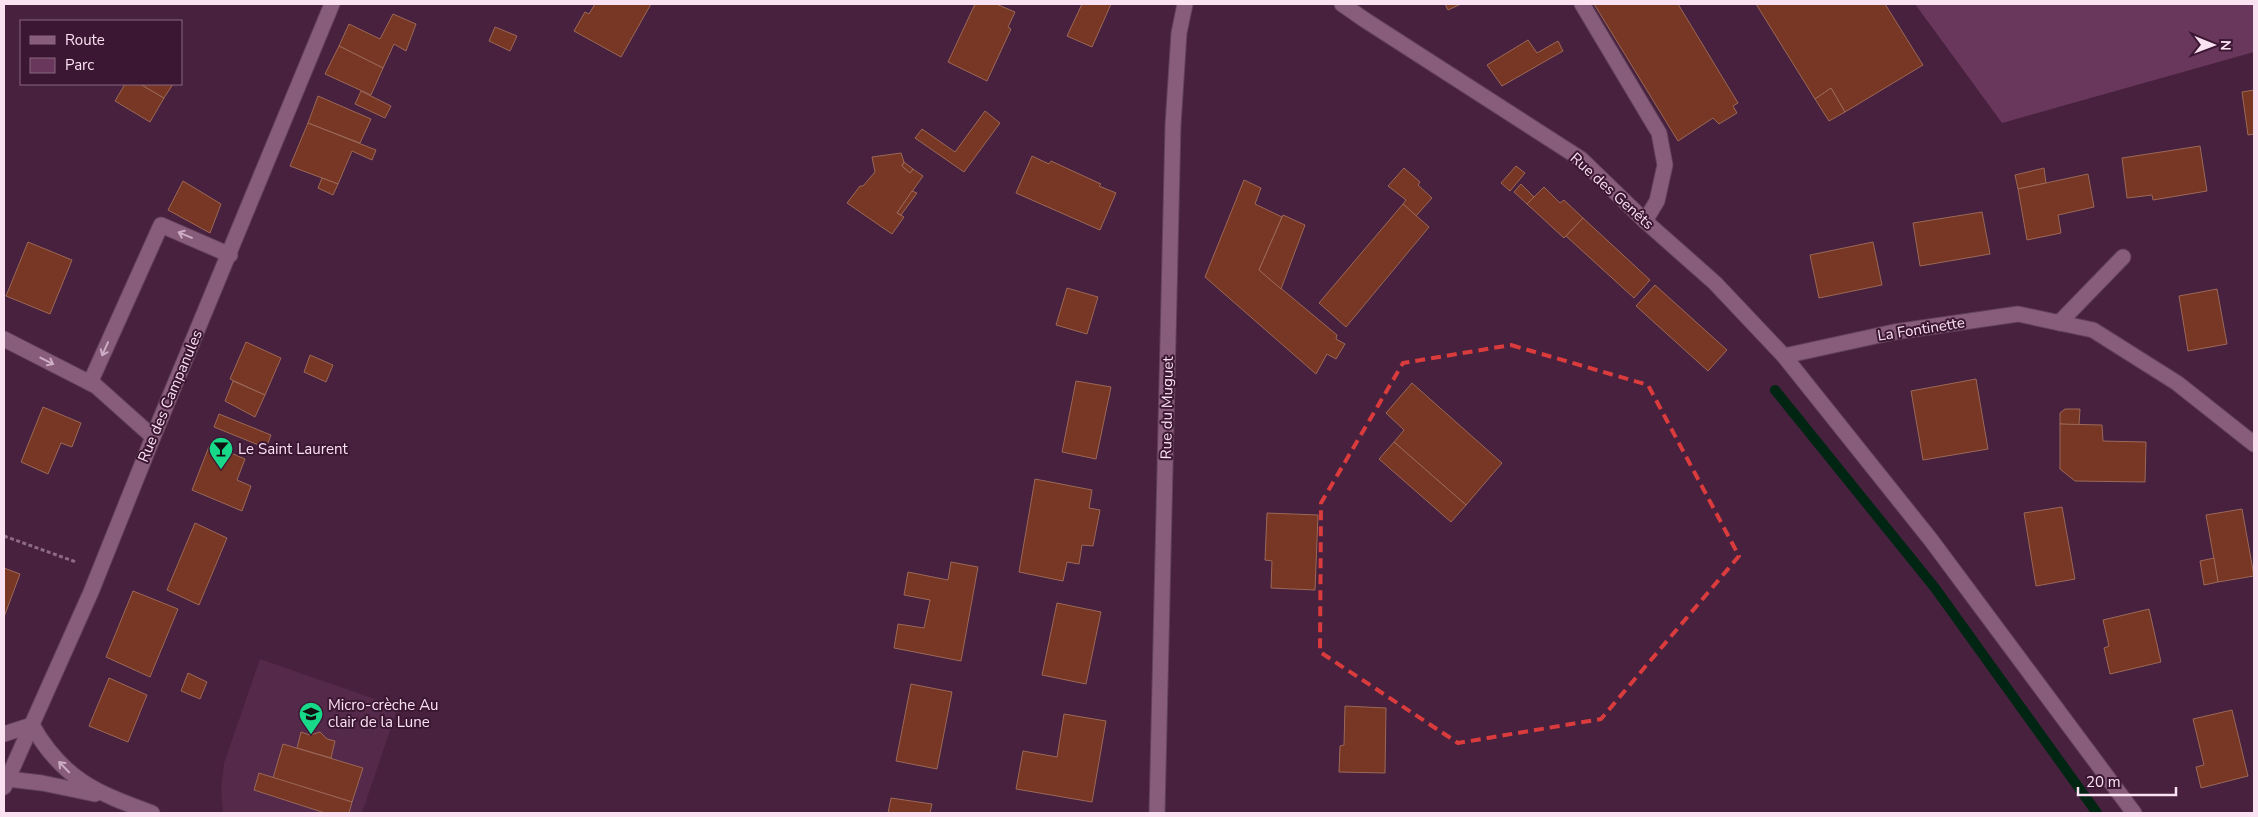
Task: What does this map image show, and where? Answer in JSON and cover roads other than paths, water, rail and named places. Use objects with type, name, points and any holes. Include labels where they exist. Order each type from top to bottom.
[{"type":"street","name":"Rue des Campanules","points":[[5,781],[32,725],[100,570],[332,4]]},
{"type":"street","name":"Rue du Muguet","points":[[1157,813],[1173,125],[1179,33],[1185,4]]},
{"type":"street","name":"Rue des Genêts","points":[[1342,4],[1581,160],[1645,221],[1715,283],[1784,356],[1931,540],[2134,813]]},
{"type":"street","points":[[1582,4],[1659,133],[1665,164],[1657,201],[1645,221]]},
{"type":"street","points":[[90,383],[161,225],[230,255]]},
{"type":"street","points":[[2059,323],[2123,257]]},
{"type":"street","name":"La Fontinette","points":[[1784,356],[1894,332],[2018,314],[2093,330],[2177,383],[2254,444]]},
{"type":"street","points":[[4,339],[96,386],[153,437]]},
{"type":"street","points":[[4,734],[32,725],[43,745],[70,773],[104,796]]},
{"type":"street","points":[[5,781],[42,783],[104,796],[152,813]]},
{"type":"waterway","points":[[1775,390],[1935,588],[2097,813]]},
{"type":"place","name":"Le Saint Laurent","points":[[221,470]]},
{"type":"place","name":"Micro-crèche Au clair de la Lune","points":[[311,735]]}]
